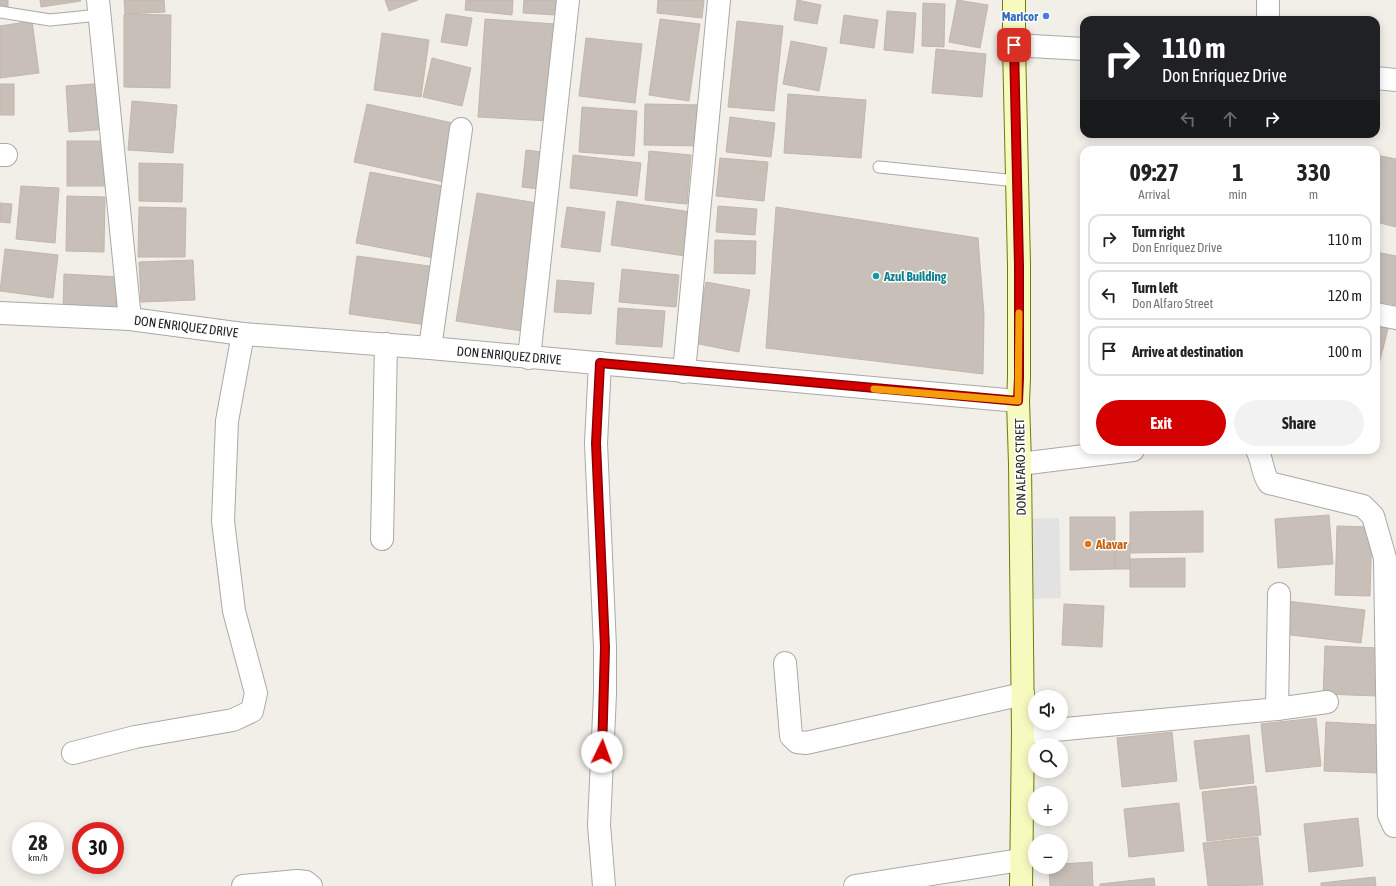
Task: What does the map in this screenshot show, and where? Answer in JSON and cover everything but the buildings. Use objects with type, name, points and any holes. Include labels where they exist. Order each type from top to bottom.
[{"type":"main road","name":"DON ALFARO STREET","points":[[1014,0],[1019,371],[1018,401],[1024,733],[1021,860],[1022,886]]},
{"type":"street","points":[[529,358],[568,0]]},
{"type":"street","points":[[684,372],[719,0]]},
{"type":"street","points":[[1268,0],[1268,16]]},
{"type":"street","points":[[98,8],[130,319]]},
{"type":"street","points":[[1014,45],[1080,49]]},
{"type":"street","points":[[1380,78],[1396,80]]},
{"type":"street","points":[[430,348],[461,128]]},
{"type":"street","name":"DON ENRIQUEZ DRIVE","points":[[0,313],[130,319],[243,334],[386,344],[1018,401]]},
{"type":"street","points":[[1380,315],[1396,318]]},
{"type":"street","points":[[73,753],[135,737],[233,720],[252,711],[256,693],[234,611],[223,521],[227,421],[243,334]]},
{"type":"street","points":[[382,540],[386,344]]},
{"type":"street","points":[[600,363],[596,443],[605,647],[605,694],[599,825],[604,886]]},
{"type":"street","points":[[1020,464],[1101,454]]},
{"type":"street","points":[[1259,454],[1265,478],[1269,483],[1363,506],[1373,516],[1390,558],[1389,815],[1394,826],[1396,826]]},
{"type":"street","points":[[1277,709],[1279,594]]},
{"type":"street","points":[[785,663],[791,736],[797,742],[806,743],[1023,694]]},
{"type":"street","points":[[1024,733],[1277,709],[1327,702]]},
{"type":"street","points":[[855,886],[1021,860]]},
{"type":"street","points":[[243,886],[297,881],[306,882],[311,886]]},
{"type":"lane","points":[[0,12],[50,20],[98,8]]},
{"type":"lane","points":[[879,167],[1017,181]]},
{"type":"shaded area","points":[[1059,518],[1061,598],[1031,599],[1029,519]]},
{"type":"slow traffic","points":[[874,389],[1018,401],[1019,313]]},
{"type":"place","name":"Maricor","points":[[1046,16]]},
{"type":"place","name":"Azul Building","points":[[876,276]]},
{"type":"place","name":"Alavar","points":[[1088,544]]},
{"type":"route","points":[[602,752],[605,694],[605,647],[596,443],[600,363],[684,372],[1018,401],[1019,266],[1014,45]]}]
